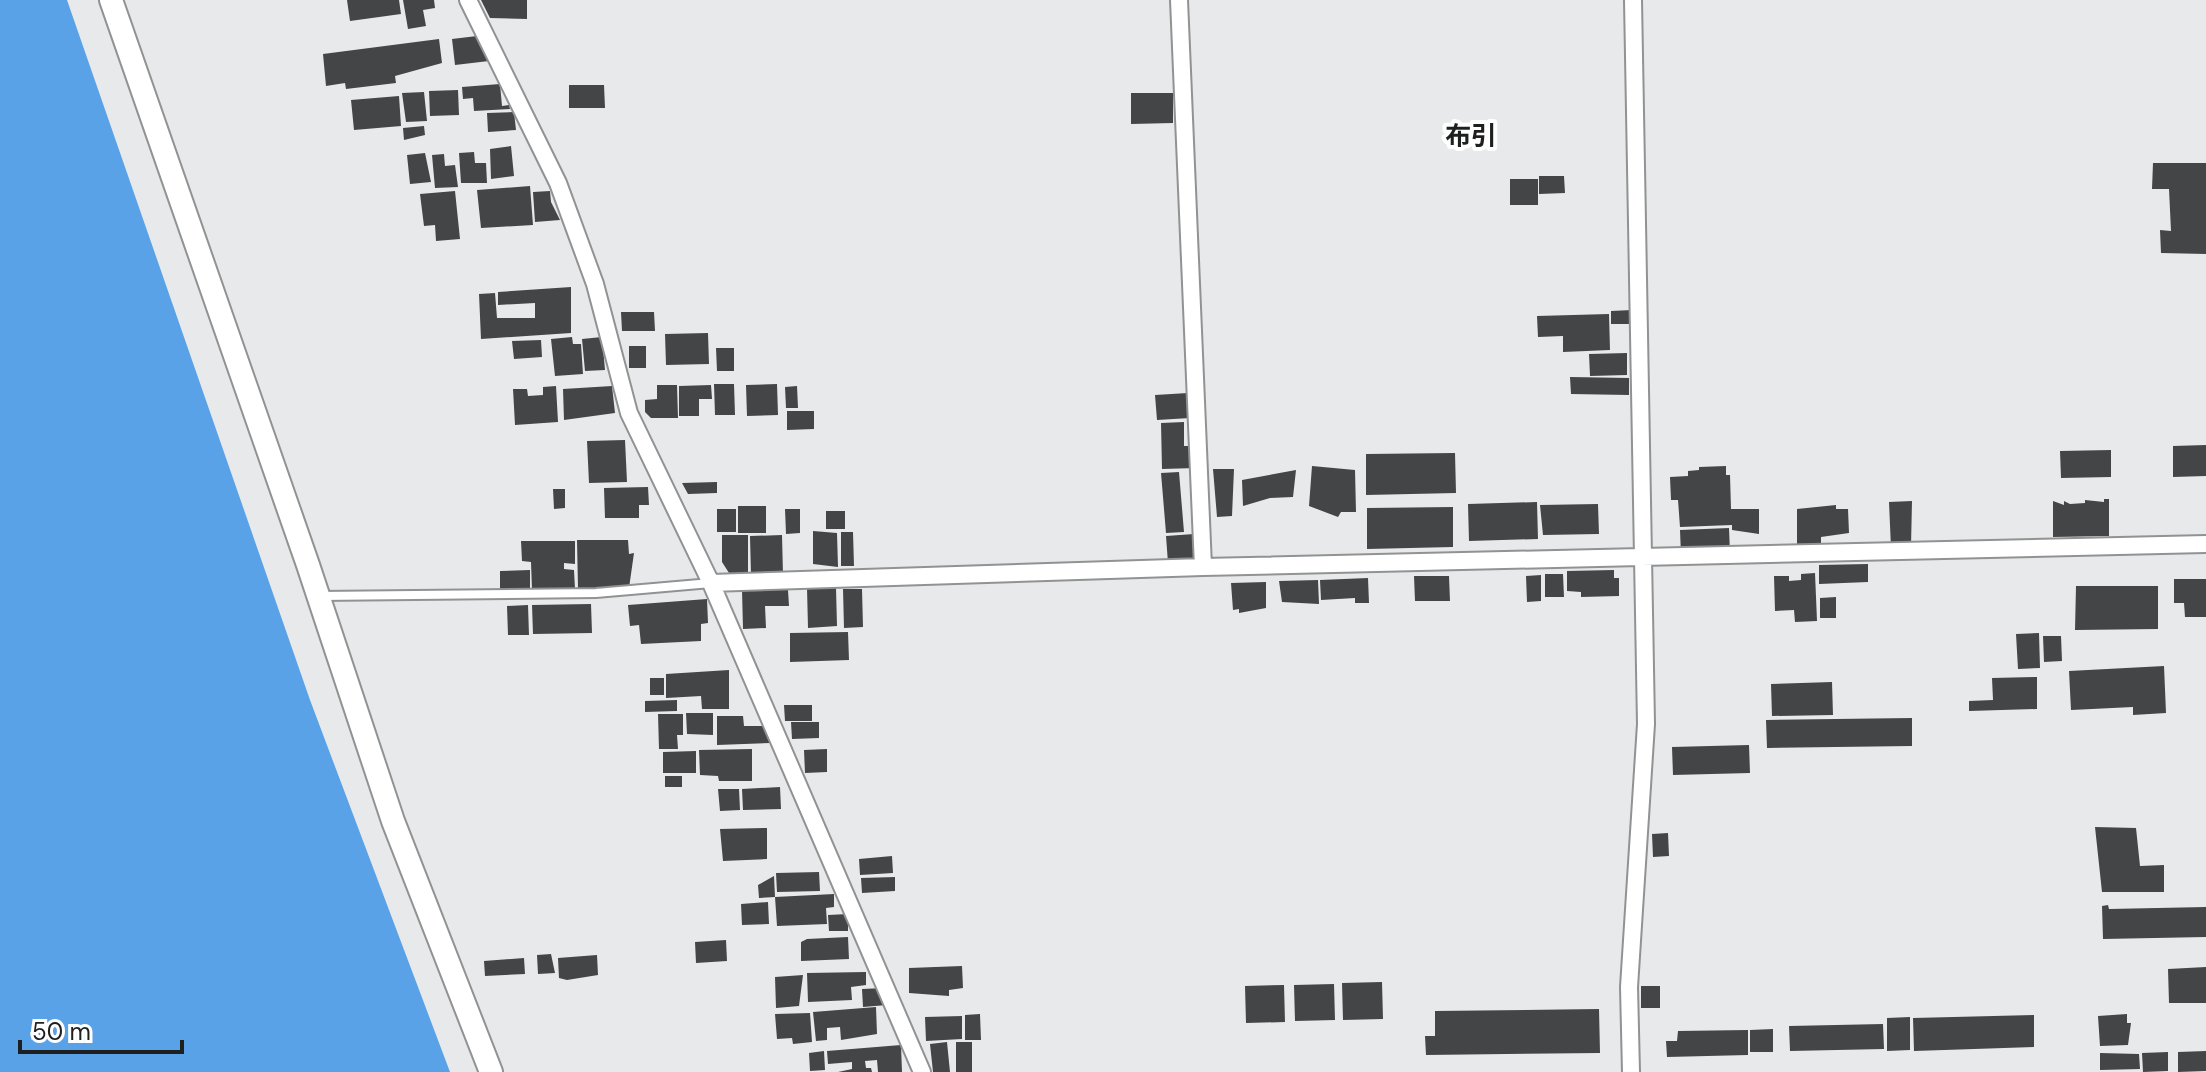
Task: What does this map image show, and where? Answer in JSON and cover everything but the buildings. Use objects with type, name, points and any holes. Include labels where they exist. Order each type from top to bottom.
[{"type":"street","points":[[111,0],[393,821],[491,1072]]},
{"type":"street","points":[[468,0],[558,183],[595,284],[629,413],[711,583],[922,1072]]},
{"type":"street","points":[[1179,0],[1203,567]]},
{"type":"street","points":[[1631,1072],[1629,987],[1646,724],[1633,0]]},
{"type":"street","points":[[711,583],[1203,567],[2206,544]]},
{"type":"lane","points":[[318,596],[596,593],[711,583]]},
{"type":"water","points":[[0,0],[67,0],[310,700],[450,1072],[0,1072]]},
{"type":"district","name":"布引","points":[[1471,136]]}]
